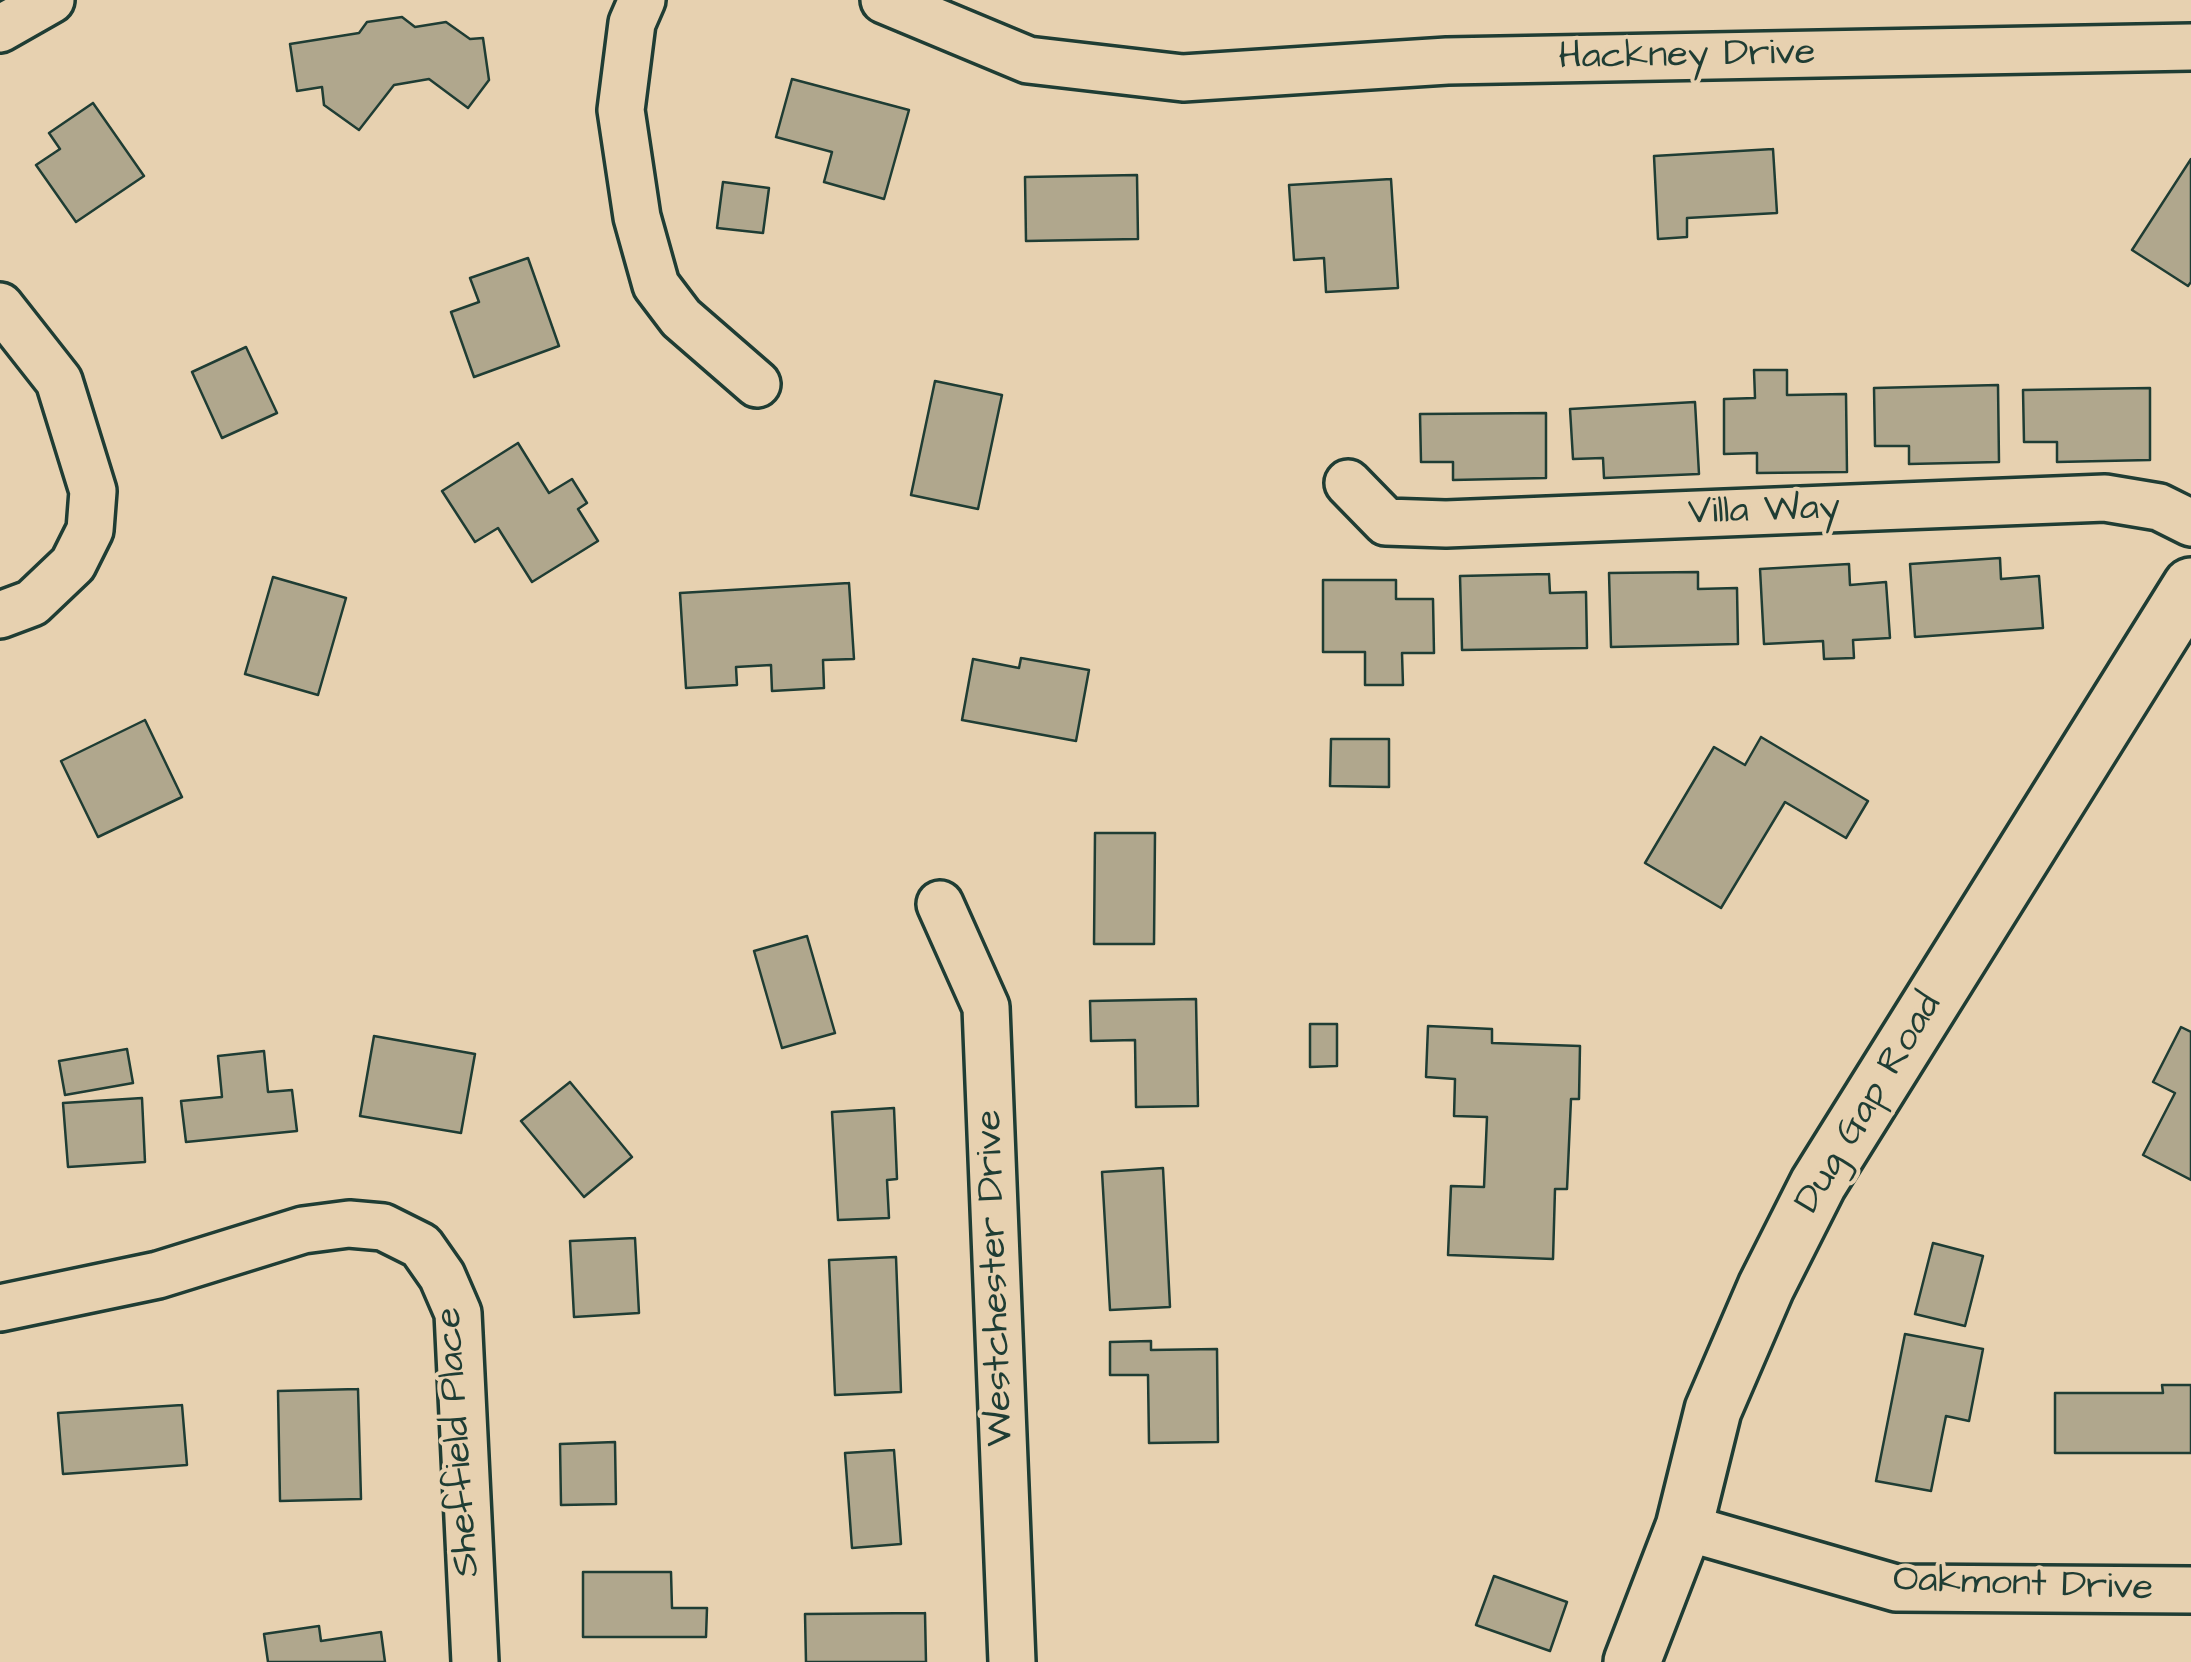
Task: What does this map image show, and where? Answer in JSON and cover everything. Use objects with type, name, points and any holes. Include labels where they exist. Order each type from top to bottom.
[{"type":"street","points":[[0,29],[50,0]]},
{"type":"street","points":[[642,0],[632,23],[622,110],[637,217],[656,285],[681,318],[757,384]]},
{"type":"street","name":"Hackney Drive","points":[[884,0],[1028,60],[1183,78],[1446,62],[2191,48]]},
{"type":"street","points":[[0,306],[59,381],[92,491],[90,530],[73,564],[32,603],[0,615]]},
{"type":"street","name":"Villa Way","points":[[1348,483],[1386,522],[1446,524],[2106,498],[2160,506],[2191,523]]},
{"type":"street","name":"Dug Gap Road","points":[[1632,1662],[1684,1528],[1713,1410],[1766,1288],[1818,1184],[2191,586]]},
{"type":"street","name":"Westchester Drive","points":[[940,904],[986,1007],[1012,1662]]},
{"type":"street","name":"Sheffield Place","points":[[0,1308],[158,1275],[303,1230],[349,1224],[383,1227],[421,1246],[442,1276],[458,1313],[475,1662]]},
{"type":"street","name":"Oakmont Drive","points":[[1684,1528],[1896,1588],[2191,1590]]},
{"type":"building","points":[[402,17],[415,27],[446,22],[470,39],[483,38],[489,80],[468,108],[429,79],[394,85],[359,130],[324,105],[322,87],[297,91],[290,44],[359,33],[367,22]]},
{"type":"building","points":[[792,79],[909,110],[884,199],[824,182],[832,152],[776,137]]},
{"type":"building","points":[[93,103],[144,176],[76,222],[36,165],[60,149],[49,133]]},
{"type":"building","points":[[1773,149],[1777,213],[1687,218],[1687,237],[1658,239],[1654,156]]},
{"type":"building","points":[[2191,159],[2191,282],[2188,286],[2132,250]]},
{"type":"building","points":[[1137,175],[1138,239],[1026,241],[1025,177]]},
{"type":"building","points":[[1391,179],[1398,288],[1326,292],[1324,258],[1294,260],[1289,185]]},
{"type":"building","points":[[723,182],[769,188],[763,233],[717,228]]},
{"type":"building","points":[[528,258],[559,346],[474,377],[451,312],[479,302],[470,278]]},
{"type":"building","points":[[246,347],[277,413],[222,438],[192,372]]},
{"type":"building","points":[[1754,370],[1787,370],[1787,395],[1846,394],[1847,472],[1757,473],[1757,453],[1724,454],[1724,399],[1755,398]]},
{"type":"building","points":[[935,381],[1002,395],[978,509],[911,495]]},
{"type":"building","points":[[1998,385],[1999,462],[1909,464],[1909,446],[1875,446],[1874,388]]},
{"type":"building","points":[[2150,388],[2150,460],[2057,462],[2057,442],[2024,442],[2023,390]]},
{"type":"building","points":[[1695,402],[1699,474],[1604,478],[1603,458],[1573,459],[1570,409]]},
{"type":"building","points":[[1546,413],[1546,478],[1453,480],[1453,462],[1421,462],[1420,414]]},
{"type":"building","points":[[518,443],[549,493],[572,479],[587,503],[578,509],[598,541],[532,582],[498,528],[475,542],[442,491]]},
{"type":"building","points":[[2000,558],[2001,579],[2039,576],[2043,628],[1915,637],[1910,564]]},
{"type":"building","points":[[1849,564],[1850,585],[1886,582],[1890,638],[1853,640],[1854,658],[1824,659],[1823,641],[1764,644],[1760,569]]},
{"type":"building","points":[[1698,572],[1698,589],[1737,588],[1738,644],[1611,647],[1609,573]]},
{"type":"building","points":[[1549,574],[1550,593],[1586,592],[1587,648],[1462,650],[1460,576]]},
{"type":"building","points":[[273,577],[346,598],[318,695],[245,674]]},
{"type":"building","points":[[1323,580],[1396,580],[1396,599],[1433,599],[1434,653],[1402,653],[1403,685],[1365,685],[1365,652],[1323,652]]},
{"type":"building","points":[[849,583],[854,659],[823,660],[824,688],[772,691],[771,665],[736,667],[737,685],[686,688],[680,593]]},
{"type":"building","points":[[1021,658],[1089,670],[1076,741],[962,720],[973,659],[1019,668]]},
{"type":"building","points":[[145,720],[182,797],[98,837],[61,761]]},
{"type":"building","points":[[1761,737],[1868,801],[1846,838],[1785,802],[1721,908],[1645,863],[1714,747],[1745,765]]},
{"type":"building","points":[[1331,739],[1389,739],[1389,787],[1330,786]]},
{"type":"building","points":[[1095,833],[1155,833],[1154,944],[1094,944]]},
{"type":"building","points":[[807,936],[835,1033],[782,1048],[754,951]]},
{"type":"building","points":[[1196,999],[1198,1106],[1136,1107],[1135,1040],[1091,1041],[1090,1001]]},
{"type":"building","points":[[1310,1024],[1337,1024],[1337,1066],[1310,1067]]},
{"type":"building","points":[[1428,1026],[1492,1029],[1492,1043],[1580,1046],[1579,1099],[1571,1099],[1567,1189],[1555,1189],[1553,1259],[1448,1255],[1451,1186],[1484,1187],[1487,1117],[1454,1116],[1455,1079],[1426,1077]]},
{"type":"building","points":[[2181,1027],[2191,1032],[2191,1180],[2143,1155],[2175,1093],[2153,1082]]},
{"type":"building","points":[[374,1036],[475,1054],[461,1133],[360,1116]]},
{"type":"building","points":[[127,1049],[133,1083],[65,1095],[59,1061]]},
{"type":"building","points":[[264,1051],[268,1092],[292,1090],[297,1131],[186,1142],[181,1101],[222,1097],[218,1056]]},
{"type":"building","points":[[570,1082],[632,1157],[584,1197],[521,1121]]},
{"type":"building","points":[[142,1098],[145,1162],[68,1167],[63,1103]]},
{"type":"building","points":[[894,1108],[897,1179],[887,1180],[889,1218],[838,1220],[832,1112]]},
{"type":"building","points":[[1163,1168],[1170,1307],[1110,1310],[1102,1172]]},
{"type":"building","points":[[635,1238],[639,1313],[574,1317],[570,1241]]},
{"type":"building","points":[[1933,1243],[1983,1256],[1965,1326],[1915,1314]]},
{"type":"building","points":[[896,1257],[901,1392],[835,1395],[829,1260]]},
{"type":"building","points":[[1905,1334],[1983,1349],[1969,1421],[1946,1416],[1931,1491],[1876,1481]]},
{"type":"building","points":[[1151,1341],[1151,1350],[1217,1349],[1218,1442],[1149,1443],[1148,1375],[1110,1375],[1110,1342]]},
{"type":"building","points":[[2162,1385],[2191,1385],[2191,1453],[2055,1453],[2055,1393],[2163,1393]]},
{"type":"building","points":[[358,1389],[361,1499],[280,1501],[278,1391]]},
{"type":"building","points":[[182,1405],[187,1465],[63,1474],[58,1413]]},
{"type":"building","points":[[615,1442],[616,1504],[561,1505],[560,1444]]},
{"type":"building","points":[[894,1450],[901,1544],[852,1548],[845,1453]]},
{"type":"building","points":[[583,1572],[671,1572],[672,1608],[707,1608],[706,1637],[583,1637]]},
{"type":"building","points":[[1494,1576],[1567,1602],[1550,1651],[1476,1625]]},
{"type":"building","points":[[925,1613],[926,1662],[806,1662],[805,1614]]},
{"type":"building","points":[[319,1626],[321,1641],[381,1632],[385,1662],[268,1662],[264,1634]]}]
